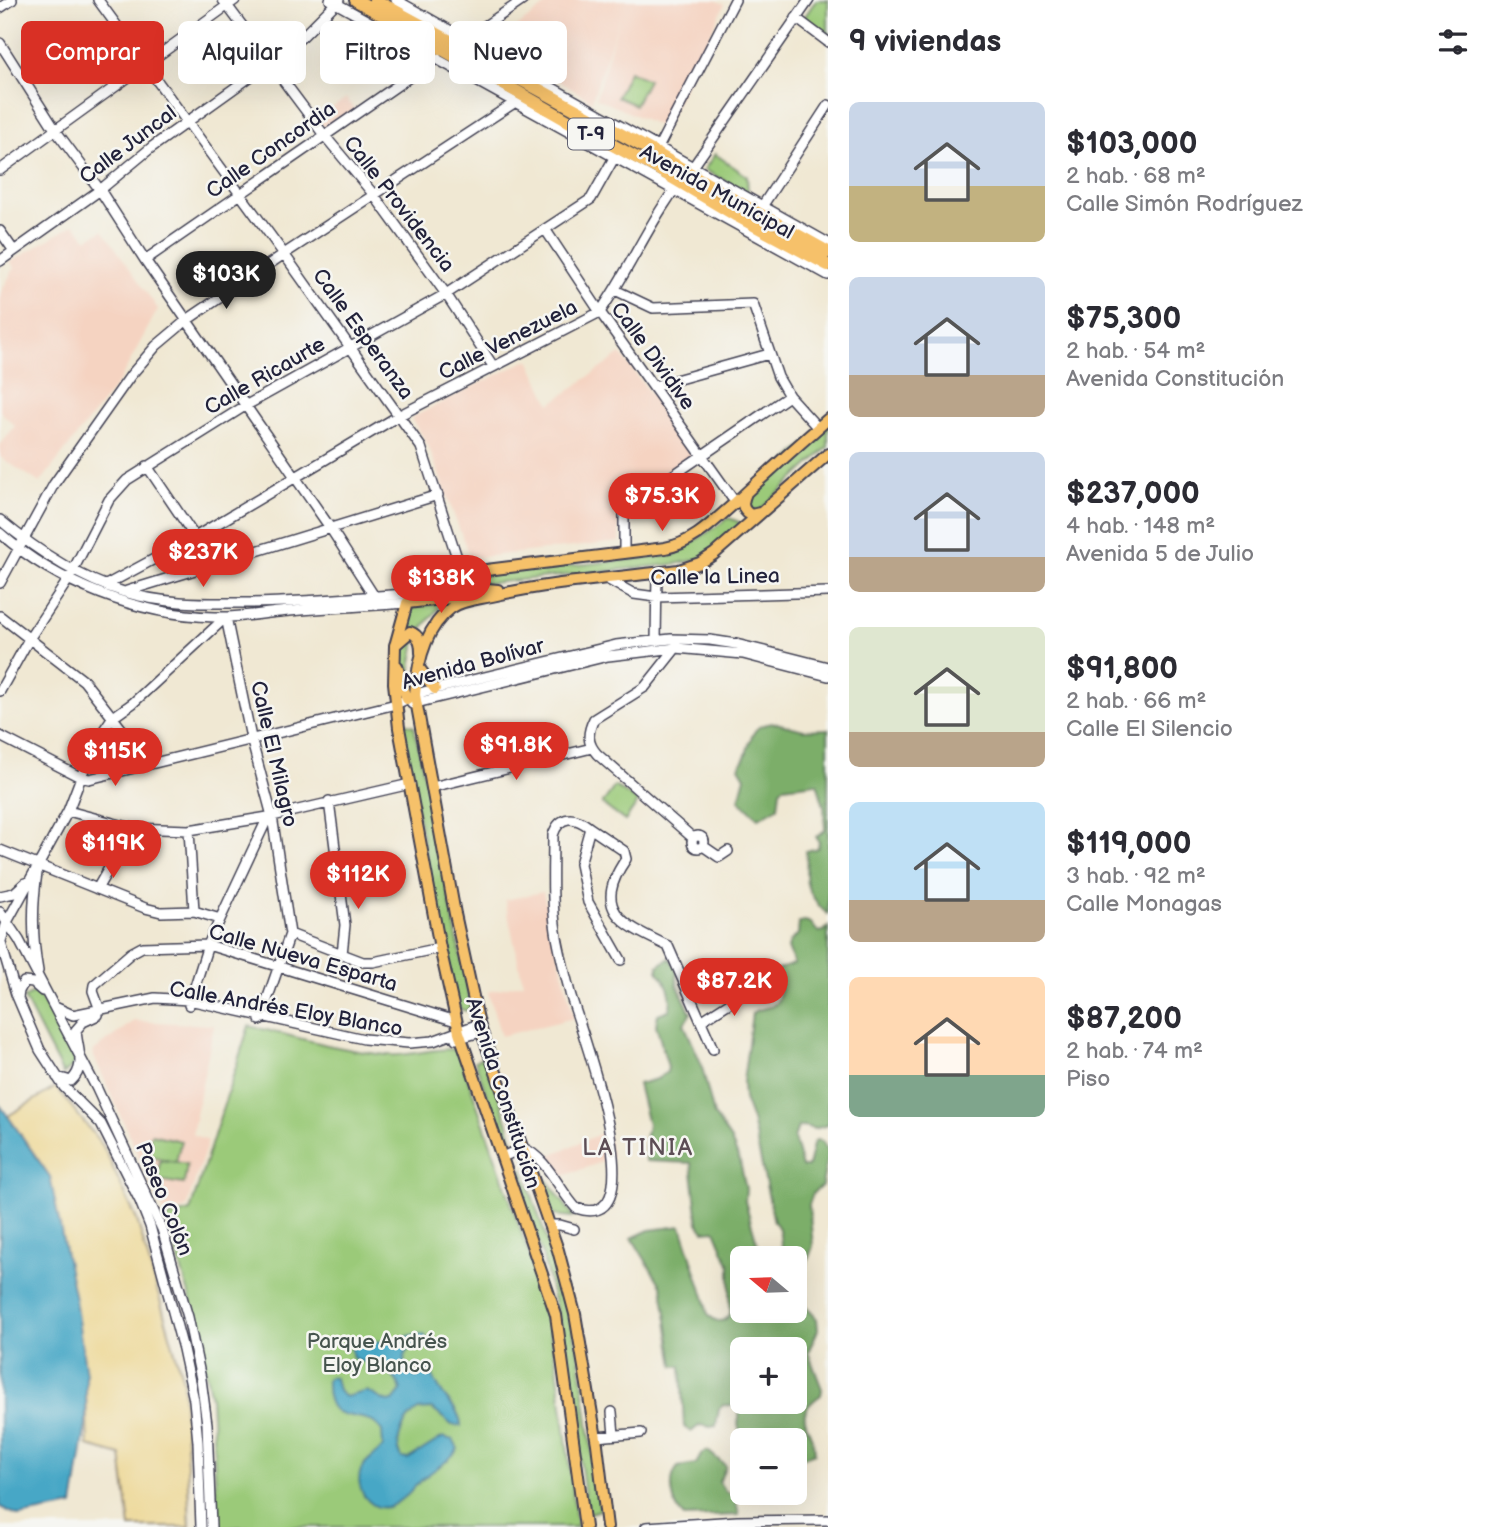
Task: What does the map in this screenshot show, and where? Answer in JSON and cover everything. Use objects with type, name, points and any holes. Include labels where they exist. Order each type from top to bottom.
[{"type":"highway","name":"Avenida Municipal","points":[[356,0],[449,42]]},
{"type":"highway","name":"Avenida Municipal","points":[[374,0],[449,41]]},
{"type":"highway","name":"Avenida Municipal","points":[[523,84],[683,177],[800,236],[826,262]]},
{"type":"highway","name":"Avenida Municipal","points":[[683,177],[737,216],[826,262]]},
{"type":"highway","points":[[800,236],[828,244]]},
{"type":"main road","name":"Avenida Constitución","points":[[586,1527],[555,1315],[458,1030],[440,948],[396,704],[394,651],[407,603],[417,593],[462,573],[675,547],[701,533],[828,419]]},
{"type":"main road","name":"Avenida Constitución","points":[[607,1527],[596,1437],[575,1314],[549,1225],[480,1028],[455,914],[413,699],[420,665],[430,633],[449,609],[458,603],[516,590],[678,570],[700,563],[740,533],[828,454]]},
{"type":"main road","points":[[746,493],[743,503],[746,512],[751,515],[764,512]]},
{"type":"main road","points":[[723,514],[741,515],[744,525],[740,533]]},
{"type":"main road","points":[[462,573],[476,588],[516,590]]},
{"type":"main road","points":[[407,603],[516,590]]},
{"type":"main road","points":[[413,699],[394,651],[407,634],[416,634],[421,642],[420,665],[435,689]]},
{"type":"street","points":[[0,8],[12,0]]},
{"type":"street","name":"Calle Esperanza","points":[[98,0],[114,21]]},
{"type":"street","name":"Avenida Municipal","points":[[396,0],[449,40]]},
{"type":"street","name":"Calle Concordia","points":[[492,21],[523,0]]},
{"type":"street","points":[[659,146],[735,0]]},
{"type":"street","name":"Calle Venezuela","points":[[106,586],[195,537],[400,415],[600,312],[683,177],[809,0]]},
{"type":"street","name":"Avenida Municipal","points":[[335,1],[369,21]]},
{"type":"street","name":"Calle Juncal","points":[[306,33],[335,1]]},
{"type":"street","points":[[164,52],[228,2]]},
{"type":"street","name":"Calle Providencia","points":[[228,2],[242,21]]},
{"type":"street","points":[[796,18],[828,41]]},
{"type":"street","points":[[0,43],[56,131],[100,190],[374,596]]},
{"type":"street","name":"Calle Concordia","points":[[435,60],[449,50]]},
{"type":"street","name":"Avenida Municipal","points":[[435,60],[614,158],[683,177],[763,205],[828,244]]},
{"type":"street","points":[[0,170],[121,84]]},
{"type":"street","name":"Calle Esperanza","points":[[161,84],[421,447],[462,573]]},
{"type":"street","name":"Calle Juncal","points":[[0,261],[100,190],[240,84]]},
{"type":"street","name":"Calle Providencia","points":[[287,84],[324,135],[374,195],[446,294],[493,366]]},
{"type":"street","name":"Calle Concordia","points":[[145,260],[399,84]]},
{"type":"street","name":"Avenida Municipal","points":[[534,84],[659,146],[683,177],[828,275]]},
{"type":"street","points":[[0,583],[54,484],[131,375],[156,346],[187,320],[284,254],[514,103]]},
{"type":"street","points":[[763,205],[828,105]]},
{"type":"street","name":"Calle Ricaurte","points":[[0,691],[29,639],[68,580],[109,500],[127,480],[245,406],[446,294],[591,199],[614,158]]},
{"type":"street","name":"Calle Dividive","points":[[545,229],[600,312],[735,502]]},
{"type":"street","points":[[0,231],[14,251]]},
{"type":"street","points":[[615,290],[653,308],[753,304],[778,377],[789,396],[818,428]]},
{"type":"street","points":[[654,386],[769,354]]},
{"type":"street","points":[[624,553],[624,509],[789,396]]},
{"type":"street","points":[[147,466],[195,537]]},
{"type":"street","points":[[126,595],[438,495]]},
{"type":"street","points":[[0,520],[74,569],[106,586],[170,613],[226,617],[407,603]]},
{"type":"street","points":[[0,533],[18,548],[68,580],[126,595],[209,604],[417,593]]},
{"type":"street","points":[[656,641],[657,573]]},
{"type":"street","points":[[124,576],[126,595]]},
{"type":"street","name":"Calle la Linea","points":[[607,579],[634,594],[656,597],[828,593]]},
{"type":"street","points":[[209,604],[226,617]]},
{"type":"street","points":[[0,616],[84,681],[149,764]]},
{"type":"street","points":[[0,941],[7,922],[68,811],[93,746],[112,718],[133,703],[226,617]]},
{"type":"street","name":"Calle El Milagro","points":[[226,617],[270,816],[290,934],[261,1017]]},
{"type":"street","name":"Avenida Bolívar","points":[[413,699],[435,689],[616,645],[656,641],[710,639],[828,667]]},
{"type":"street","points":[[676,648],[645,687],[594,719],[589,729],[589,737],[592,748],[693,838],[694,847],[703,846],[719,857],[728,850]]},
{"type":"street","name":"Avenida Bolívar","points":[[82,778],[89,779],[413,699],[608,656],[676,648],[743,654],[828,676]]},
{"type":"street","points":[[0,736],[82,778]]},
{"type":"street","points":[[432,787],[592,748]]},
{"type":"street","points":[[68,811],[132,828],[189,830],[270,816],[410,784]]},
{"type":"street","points":[[329,801],[345,925],[342,954]]},
{"type":"street","points":[[189,1003],[208,945],[270,816]]},
{"type":"street","points":[[502,1157],[523,1148],[530,1151],[576,1208],[599,1209],[610,1197],[615,1172],[612,1138],[570,993],[556,931],[553,835],[560,823],[570,818],[624,850],[626,859],[612,882],[612,905],[632,928],[668,946],[713,1048]]},
{"type":"street","points":[[97,889],[132,828]]},
{"type":"street","points":[[590,828],[580,864],[588,902],[621,960]]},
{"type":"street","points":[[189,830],[194,911]]},
{"type":"street","points":[[0,850],[153,910],[194,911],[220,919]]},
{"type":"street","points":[[0,896],[18,890],[38,865]]},
{"type":"street","points":[[38,865],[32,921],[41,982]]},
{"type":"street","name":"Paseo Colón","points":[[0,912],[81,1058],[162,1229],[188,1317],[206,1412],[211,1527]]},
{"type":"street","points":[[290,934],[363,962],[440,948]]},
{"type":"street","name":"Paseo Colón","points":[[0,941],[18,1000],[40,1050],[68,1091],[101,1124],[140,1201],[149,1226],[183,1349],[194,1400],[201,1527]]},
{"type":"street","name":"Calle Nueva Esparta","points":[[100,1010],[93,991],[94,985],[131,953],[142,947],[208,945],[458,1030]]},
{"type":"street","points":[[18,1000],[21,987],[24,982],[29,981],[38,986],[51,1004]]},
{"type":"street","points":[[701,1021],[751,989]]},
{"type":"street","name":"Calle Andrés Eloy Blanco","points":[[51,1004],[72,1016],[155,999],[261,1017],[328,1033],[410,1043],[433,1041],[458,1030],[480,1028]]},
{"type":"street","name":"Calle Andrés Eloy Blanco","points":[[81,1058],[76,1030],[94,1016],[154,1005],[189,1003]]},
{"type":"street","points":[[57,1077],[71,1081],[78,1074],[81,1058]]},
{"type":"street","points":[[549,1225],[574,1229]]},
{"type":"street","points":[[612,1412],[614,1435]]},
{"type":"street","points":[[596,1437],[641,1433]]},
{"type":"street","points":[[646,1527],[696,1526],[737,1521],[828,1520]]},
{"type":"shaded area","points":[[553,0],[715,0],[725,4],[664,128],[596,98],[621,12],[592,101],[564,84],[567,84],[567,21],[525,21]]},
{"type":"shaded area","points":[[346,98],[355,110],[326,131],[317,119]]},
{"type":"shaded area","points":[[74,224],[87,239],[103,230],[158,309],[120,380],[40,483],[0,457],[0,445],[15,426],[0,411],[0,294],[14,268],[11,262]]},
{"type":"shaded area","points":[[621,354],[695,454],[620,504],[619,542],[470,558],[428,445],[411,418],[529,359],[550,404]]},
{"type":"shaded area","points":[[543,892],[574,1018],[501,1036],[488,992],[523,983],[505,900]]},
{"type":"shaded area","points":[[134,1021],[214,1025],[192,1134],[208,1141],[186,1208],[164,1213],[92,1052]]},
{"type":"shaded area","points":[[607,1131],[612,1158],[561,1177],[546,1157]]},
{"type":"green space","points":[[816,0],[828,0],[828,37],[803,19]]},
{"type":"green space","points":[[629,71],[648,80],[635,105],[617,97]]},
{"type":"green space","points":[[715,154],[747,176],[748,193],[704,170]]},
{"type":"green space","points":[[828,423],[828,447],[760,510],[748,510],[747,497]]},
{"type":"green space","points":[[729,518],[739,522],[740,530],[699,559],[675,564],[482,584],[480,575],[674,555]]},
{"type":"green space","points":[[440,602],[441,605],[420,631],[405,628],[404,609]]},
{"type":"green space","points":[[410,637],[416,641],[407,689],[399,654],[401,642]]},
{"type":"green space","points":[[404,723],[414,726],[470,1002],[469,1009],[465,1011],[457,1007],[400,727]]},
{"type":"green space","points":[[776,723],[804,730],[828,729],[828,914],[821,909],[809,891],[806,880],[806,851],[818,848],[816,837],[825,830],[824,806],[817,783],[783,787],[778,807],[759,818],[739,800],[745,777],[739,767],[753,735],[758,727]]},
{"type":"green space","points":[[615,786],[638,802],[625,821],[602,804]]},
{"type":"green space","points":[[799,922],[811,923],[818,932],[824,931],[828,926],[828,1125],[814,1129],[798,1127],[794,1138],[802,1167],[808,1167],[816,1140],[822,1141],[828,1151],[822,1186],[813,1193],[809,1205],[813,1246],[807,1262],[807,1246],[782,1246],[774,1222],[752,1120],[744,1099],[743,1082],[752,1013],[774,1005],[777,1001],[777,970],[794,964],[788,948],[798,934]]},
{"type":"green space","points":[[670,958],[677,969],[677,984],[691,1013],[684,1024],[701,1063],[714,1115],[731,1140],[740,1162],[746,1189],[745,1201],[758,1246],[730,1246],[730,1266],[715,1230],[704,1231],[698,1223],[691,1163],[646,1161],[645,1140],[648,1125],[638,1084],[657,1079],[667,1072],[668,1067],[656,1025],[658,1014],[669,1010],[671,1000],[667,985],[658,972],[658,966]]},
{"type":"green space","points":[[37,991],[77,1064],[63,1074],[24,998]]},
{"type":"green space","name":"Parque Andrés Eloy Blanco","points":[[249,1026],[370,1053],[397,1055],[443,1049],[458,1050],[531,1260],[549,1327],[557,1366],[577,1527],[218,1527],[211,1398],[191,1301],[166,1218],[190,1211]]},
{"type":"green space","points":[[486,1055],[513,1140],[503,1144],[475,1061]]},
{"type":"green space","points":[[151,1134],[181,1141],[176,1162],[187,1164],[184,1184],[157,1180],[160,1160],[175,1162],[146,1155]]},
{"type":"green space","points":[[532,1160],[574,1217],[551,1215]]},
{"type":"green space","points":[[523,1169],[561,1281],[578,1350],[600,1510],[587,1514],[566,1347],[542,1254],[514,1171]]},
{"type":"green space","points":[[681,1226],[707,1312],[718,1321],[730,1314],[730,1323],[807,1323],[807,1307],[817,1319],[818,1330],[808,1352],[822,1389],[821,1395],[807,1409],[807,1337],[730,1337],[730,1405],[723,1405],[719,1409],[716,1426],[700,1425],[691,1432],[684,1427],[681,1366],[674,1366],[662,1287],[632,1238],[649,1230]]},
{"type":"green space","points":[[739,1414],[805,1414],[815,1453],[807,1456],[807,1428],[739,1428]]},
{"type":"green space","points":[[708,1451],[726,1466],[719,1482],[730,1494],[730,1505],[737,1505],[739,1515],[684,1517],[676,1506],[672,1493],[675,1472],[678,1467],[696,1464],[702,1453]]},
{"type":"sand","points":[[56,1087],[103,1146],[137,1220],[183,1380],[190,1527],[130,1527],[121,1455],[88,1446],[86,1388],[50,1177],[8,1116]]},
{"type":"water","points":[[0,1105],[50,1177],[75,1299],[86,1374],[86,1424],[73,1506],[19,1516],[0,1507]]},
{"type":"water","points":[[416,1334],[424,1335],[427,1339],[410,1348],[405,1358],[406,1366],[418,1377],[430,1369],[439,1388],[457,1411],[461,1426],[452,1425],[432,1409],[418,1410],[408,1419],[401,1431],[399,1451],[402,1458],[408,1459],[443,1437],[453,1440],[458,1449],[405,1497],[389,1507],[381,1508],[364,1496],[359,1480],[363,1466],[383,1446],[382,1431],[366,1419],[347,1415],[332,1407],[328,1397],[327,1380],[330,1377],[335,1378],[338,1391],[345,1397],[367,1391],[387,1402],[393,1401],[401,1391],[399,1384],[382,1369],[353,1358],[351,1349],[361,1341],[389,1342]]},
{"type":"district","name":"LA TINIA","points":[[638,1147]]}]
